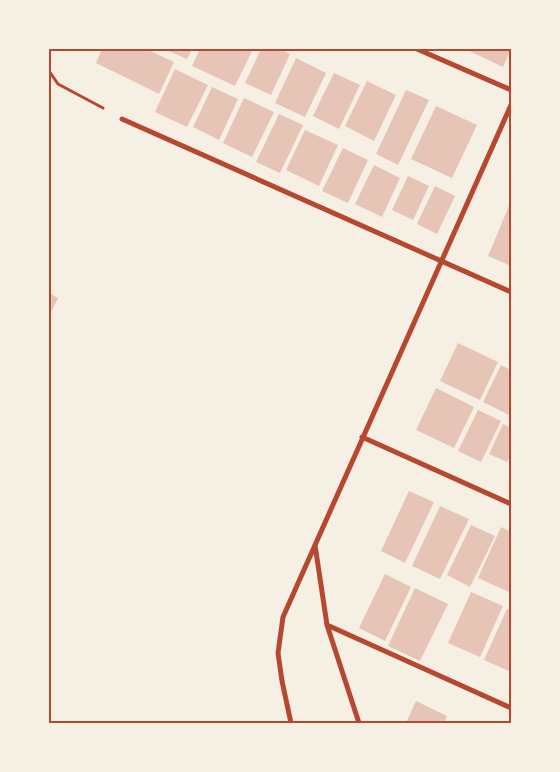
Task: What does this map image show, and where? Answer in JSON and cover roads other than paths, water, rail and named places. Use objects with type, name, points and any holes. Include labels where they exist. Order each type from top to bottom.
[{"type":"street","points":[[418,49],[511,90]]},
{"type":"street","points":[[291,723],[278,653],[283,617],[511,105]]},
{"type":"street","points":[[122,119],[511,292]]},
{"type":"street","points":[[362,437],[511,504]]},
{"type":"street","points":[[315,545],[327,625],[360,723]]},
{"type":"street","points":[[327,625],[511,708]]}]
